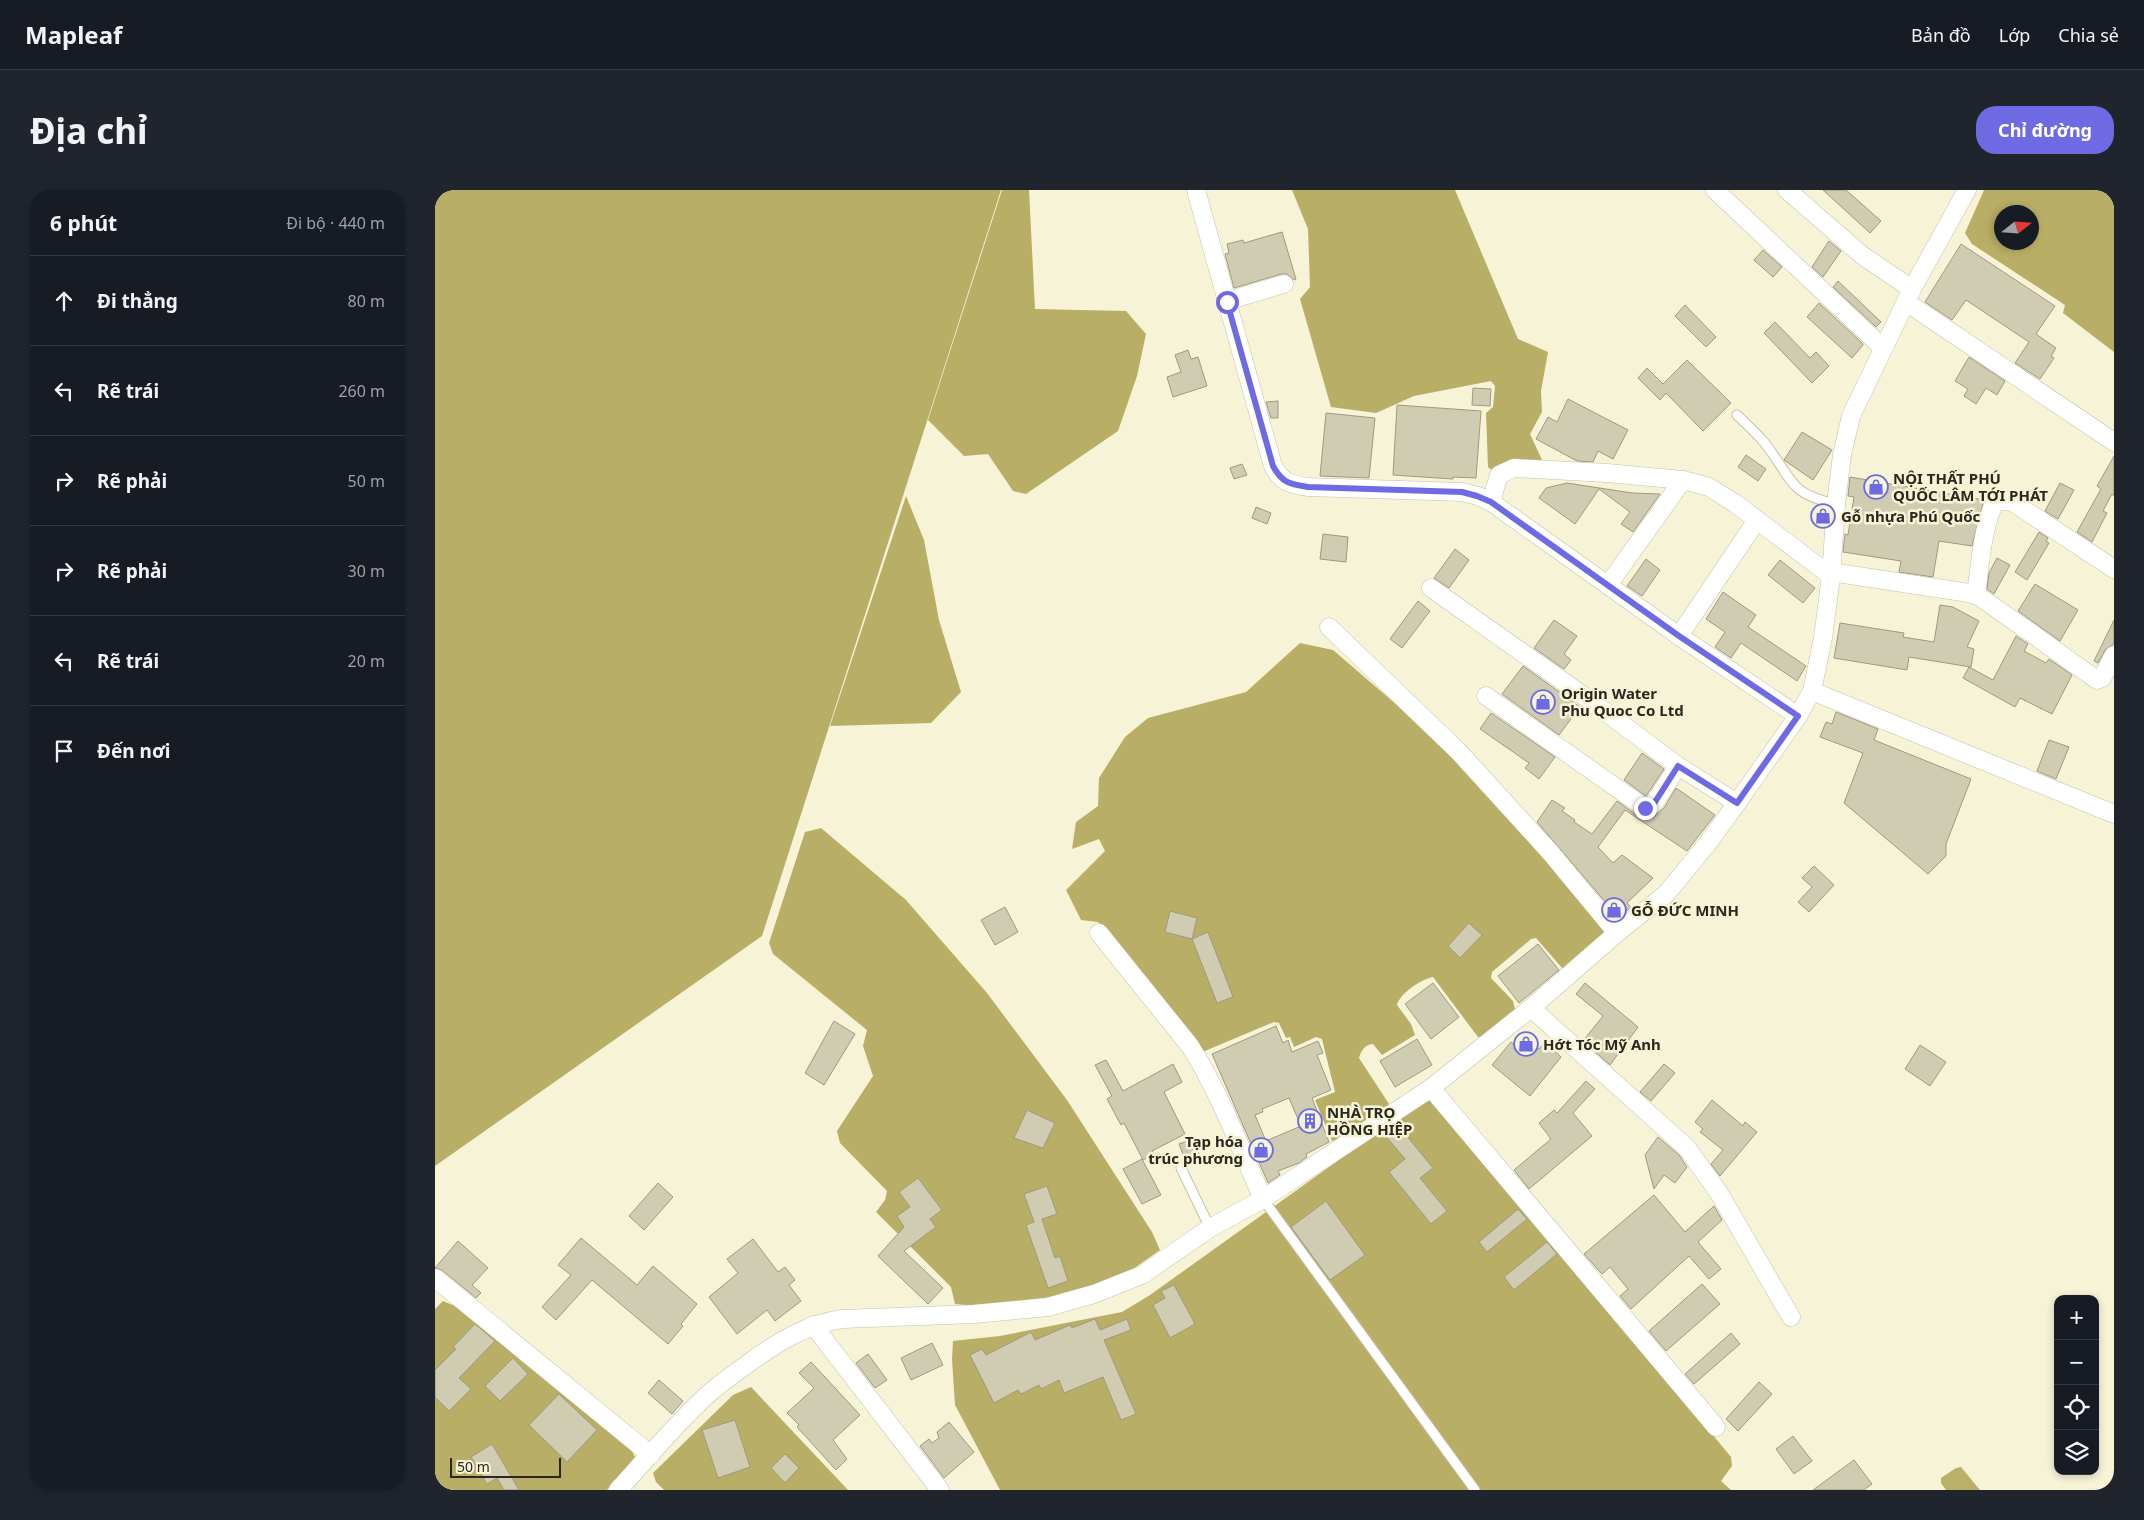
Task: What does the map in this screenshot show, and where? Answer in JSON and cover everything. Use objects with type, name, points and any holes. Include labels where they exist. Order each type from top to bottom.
[{"type":"street","points":[[1195,190],[1273,466],[1279,477],[1291,484],[1308,487],[1462,492],[1491,502],[1679,636],[1798,716]]},
{"type":"street","points":[[1715,190],[1883,348]]},
{"type":"street","points":[[1787,190],[1909,296],[2114,442]]},
{"type":"street","points":[[618,1490],[695,1406],[718,1386],[768,1350],[813,1325],[842,1319],[986,1314],[1019,1311],[1056,1305],[1128,1282],[1142,1275],[1210,1228],[1263,1199],[1431,1088],[1531,1008],[1617,933],[1666,894],[1737,803],[1798,716],[1812,691],[1823,638],[1831,574],[1836,504],[1851,416],[1909,296],[1967,190]]},
{"type":"street","points":[[1227,302],[1284,284]]},
{"type":"street","points":[[1491,502],[1499,476],[1514,468],[1607,473],[1683,480],[1709,487],[1831,574],[1975,595],[2097,680],[2102,678],[2114,655]]},
{"type":"street","points":[[1609,585],[1683,480]]},
{"type":"street","points":[[1975,595],[1985,530],[1988,516],[1995,501],[2011,502],[2114,569]]},
{"type":"street","points":[[1679,636],[1757,520]]},
{"type":"street","points":[[1431,588],[1588,699],[1678,766],[1737,803]]},
{"type":"street","points":[[1329,627],[1459,752],[1550,852],[1617,933]]},
{"type":"street","points":[[1812,691],[2114,814]]},
{"type":"street","points":[[1486,696],[1645,808],[1649,808],[1655,802],[1678,766]]},
{"type":"street","points":[[1099,933],[1190,1046],[1199,1060],[1263,1199]]},
{"type":"street","points":[[1531,1008],[1687,1148],[1719,1193],[1791,1317]]},
{"type":"street","points":[[1431,1088],[1716,1427]]},
{"type":"street","points":[[435,1278],[651,1455]]},
{"type":"street","points":[[813,1325],[940,1490]]},
{"type":"lane","points":[[1737,415],[1767,446],[1787,477],[1804,495],[1814,500],[1836,504]]},
{"type":"lane","points":[[1181,1168],[1210,1228]]},
{"type":"lane","points":[[1263,1199],[1475,1490]]},
{"type":"shaded area","points":[[435,190],[1001,190],[762,936],[435,1166]]},
{"type":"shaded area","points":[[1002,190],[1029,190],[1035,309],[1126,311],[1146,334],[1137,376],[1118,431],[1026,494],[1013,491],[988,454],[964,456],[928,420]]},
{"type":"shaded area","points":[[1292,190],[1455,190],[1518,339],[1548,352],[1541,391],[1542,412],[1530,434],[1542,460],[1537,464],[1495,473],[1488,467],[1486,413],[1493,407],[1495,386],[1491,381],[1414,396],[1376,413],[1331,407],[1300,299],[1310,287],[1308,229]]},
{"type":"shaded area","points":[[1984,190],[2114,190],[2114,352],[2063,313],[2065,305],[1972,244],[1965,233]]},
{"type":"shaded area","points":[[906,496],[924,540],[939,620],[961,692],[931,723],[830,726]]},
{"type":"shaded area","points":[[1300,643],[1333,650],[1455,755],[1610,930],[1563,969],[1536,938],[1531,939],[1492,972],[1491,978],[1513,1001],[1515,1009],[1485,1037],[1478,1037],[1433,977],[1412,987],[1402,996],[1397,1005],[1411,1024],[1415,1035],[1382,1055],[1373,1044],[1368,1045],[1362,1050],[1359,1058],[1389,1104],[1387,1108],[1340,1140],[1332,1141],[1315,1100],[1335,1092],[1322,1039],[1316,1037],[1294,1047],[1290,1037],[1286,1038],[1279,1023],[1274,1022],[1200,1053],[1195,1041],[1098,922],[1081,920],[1066,890],[1105,851],[1099,839],[1072,849],[1076,822],[1098,806],[1099,778],[1125,737],[1148,718],[1246,692]]},
{"type":"shaded area","points":[[821,828],[906,900],[987,993],[1067,1100],[1152,1232],[1160,1250],[1123,1276],[1071,1294],[985,1307],[955,1304],[951,1287],[876,1212],[885,1200],[887,1191],[840,1143],[837,1131],[873,1076],[863,1046],[867,1030],[773,954],[769,943],[805,832]]},
{"type":"shaded area","points":[[1430,1100],[1554,1242],[1731,1457],[1732,1466],[1721,1481],[1731,1490],[1000,1490],[955,1405],[952,1359],[953,1341],[1000,1336],[1122,1312],[1150,1295],[1417,1104]]},
{"type":"shaded area","points":[[443,1301],[467,1311],[629,1446],[635,1457],[607,1490],[435,1490],[435,1309]]},
{"type":"shaded area","points":[[751,1387],[848,1490],[664,1490],[656,1482],[653,1473],[733,1395]]},
{"type":"shaded area","points":[[1961,1467],[1980,1490],[1946,1490],[1941,1483],[1941,1478],[1956,1468]]},
{"type":"building","points":[[1823,190],[1846,190],[1881,221],[1870,233]]},
{"type":"building","points":[[1282,232],[1296,279],[1294,280],[1287,274],[1281,274],[1234,288],[1225,254],[1229,253],[1227,244],[1243,240],[1244,243]]},
{"type":"building","points":[[1829,241],[1841,251],[1823,277],[1812,267]]},
{"type":"building","points":[[1961,244],[2055,306],[2036,334],[2056,348],[2051,356],[2054,358],[2040,379],[2015,363],[2029,342],[1966,300],[1952,320],[1925,302]]},
{"type":"building","points":[[1763,250],[1782,267],[1773,277],[1754,260]]},
{"type":"building","points":[[1838,281],[1881,322],[1876,327],[1833,287]]},
{"type":"building","points":[[1819,303],[1862,343],[1863,345],[1852,358],[1807,317]]},
{"type":"building","points":[[1685,305],[1716,337],[1706,347],[1675,316]]},
{"type":"building","points":[[1775,322],[1810,358],[1816,352],[1829,366],[1812,383],[1764,333]]},
{"type":"building","points":[[1188,350],[1191,359],[1198,357],[1207,386],[1173,397],[1167,377],[1181,372],[1175,355]]},
{"type":"building","points":[[1969,357],[2005,381],[1997,395],[1986,388],[1976,404],[1964,396],[1968,389],[1955,381]]},
{"type":"building","points":[[1687,360],[1731,403],[1703,431],[1666,393],[1660,400],[1638,378],[1647,368],[1663,384]]},
{"type":"building","points":[[1473,388],[1491,389],[1490,406],[1472,405]]},
{"type":"building","points":[[1568,399],[1628,430],[1613,459],[1598,451],[1593,462],[1577,461],[1536,439],[1548,417],[1557,422]]},
{"type":"building","points":[[1278,401],[1278,418],[1271,418],[1266,402]]},
{"type":"building","points":[[1397,405],[1481,411],[1476,478],[1453,477],[1453,479],[1393,475]]},
{"type":"building","points":[[1326,413],[1375,418],[1369,478],[1320,476]]},
{"type":"building","points":[[1802,432],[1832,450],[1813,480],[1784,460]]},
{"type":"building","points":[[1746,455],[1766,469],[1758,481],[1738,467]]},
{"type":"building","points":[[2114,456],[2114,496],[2112,494],[2103,511],[2107,513],[2092,542],[2077,532],[2101,489],[2097,486]]},
{"type":"building","points":[[1242,464],[1247,475],[1234,479],[1230,468]]},
{"type":"building","points":[[1850,477],[1984,500],[1972,546],[1939,541],[1933,577],[1899,572],[1901,561],[1843,552],[1845,534],[1848,535],[1854,497],[1848,496]]},
{"type":"building","points":[[1567,483],[1632,493],[1660,494],[1633,532],[1621,524],[1630,512],[1599,489],[1575,524],[1539,498],[1546,488]]},
{"type":"building","points":[[2060,483],[2074,490],[2058,519],[2045,511]]},
{"type":"building","points":[[1256,507],[1271,513],[1267,524],[1252,518]]},
{"type":"building","points":[[2039,532],[2048,538],[2046,541],[2049,543],[2027,580],[2015,572]]},
{"type":"building","points":[[1323,534],[1348,537],[1346,562],[1320,559]]},
{"type":"building","points":[[1455,549],[1469,560],[1449,588],[1434,578]]},
{"type":"building","points":[[1997,558],[2010,565],[1994,594],[1987,589],[1989,573]]},
{"type":"building","points":[[1646,559],[1660,570],[1642,596],[1627,586]]},
{"type":"building","points":[[1780,560],[1815,588],[1803,603],[1768,575]]},
{"type":"building","points":[[2035,584],[2078,610],[2060,641],[2018,611]]},
{"type":"building","points":[[1723,592],[1756,615],[1748,627],[1806,666],[1797,681],[1741,643],[1731,658],[1715,647],[1725,632],[1706,619]]},
{"type":"building","points":[[1418,601],[1430,611],[1402,648],[1390,639]]},
{"type":"building","points":[[1940,605],[1953,607],[1979,621],[1967,647],[1974,649],[1971,667],[1909,657],[1907,670],[1834,658],[1840,623],[1904,633],[1903,637],[1934,642]]},
{"type":"building","points":[[1554,620],[1577,636],[1564,654],[1571,660],[1564,669],[1534,648]]},
{"type":"building","points":[[2114,620],[2114,644],[2105,650],[2098,663],[2094,661]]},
{"type":"building","points":[[2016,636],[2028,644],[2024,651],[2046,663],[2049,659],[2072,675],[2052,714],[2020,698],[2015,707],[1963,678],[1969,667],[1993,680]]},
{"type":"building","points":[[1523,666],[1580,707],[1559,735],[1502,694]]},
{"type":"building","points":[[1836,712],[1878,729],[1874,740],[1971,779],[1946,844],[1946,856],[1928,874],[1844,803],[1863,753],[1820,737],[1826,722],[1832,724]]},
{"type":"building","points":[[1491,713],[1555,757],[1539,779],[1525,768],[1529,763],[1480,729]]},
{"type":"building","points":[[2049,740],[2069,747],[2056,779],[2037,771]]},
{"type":"building","points":[[1642,753],[1664,769],[1646,796],[1624,780]]},
{"type":"building","points":[[1676,788],[1715,815],[1687,851],[1625,810],[1598,847],[1613,863],[1622,855],[1653,878],[1627,903],[1631,907],[1619,918],[1537,822],[1552,800],[1565,808],[1562,811],[1575,820],[1574,822],[1592,834],[1617,801],[1639,817],[1653,818],[1664,808]]},
{"type":"building","points":[[1814,866],[1834,885],[1809,912],[1798,902],[1812,887],[1802,878]]},
{"type":"building","points":[[1005,907],[1018,932],[995,945],[981,920]]},
{"type":"building","points":[[1170,911],[1197,918],[1192,939],[1165,932]]},
{"type":"building","points":[[1469,923],[1482,935],[1460,958],[1448,946]]},
{"type":"building","points":[[1208,932],[1233,997],[1217,1003],[1192,939]]},
{"type":"building","points":[[1538,944],[1559,970],[1519,1003],[1498,976]]},
{"type":"building","points":[[1433,983],[1459,1017],[1431,1039],[1405,1004]]},
{"type":"building","points":[[1585,983],[1638,1027],[1610,1065],[1583,1041],[1603,1016],[1576,994]]},
{"type":"building","points":[[834,1021],[855,1034],[824,1085],[805,1073]]},
{"type":"building","points":[[1276,1026],[1283,1043],[1288,1040],[1292,1052],[1318,1041],[1323,1053],[1317,1055],[1331,1090],[1312,1098],[1329,1142],[1306,1154],[1307,1157],[1299,1163],[1278,1171],[1280,1175],[1268,1183],[1212,1054]],"holes":[[[1289,1098],[1301,1126],[1266,1141],[1255,1115],[1263,1112],[1262,1109]]]},
{"type":"building","points":[[1523,1037],[1539,1049],[1545,1042],[1561,1057],[1530,1096],[1492,1065],[1511,1042],[1516,1046]]},
{"type":"building","points":[[1417,1039],[1432,1065],[1395,1087],[1380,1061]]},
{"type":"building","points":[[1920,1045],[1946,1062],[1930,1086],[1905,1069]]},
{"type":"building","points":[[1106,1060],[1123,1091],[1173,1064],[1182,1082],[1164,1092],[1185,1134],[1152,1151],[1154,1154],[1143,1160],[1124,1123],[1121,1125],[1107,1099],[1112,1096],[1095,1065]]},
{"type":"building","points":[[1664,1064],[1675,1073],[1651,1101],[1640,1092]]},
{"type":"building","points":[[1586,1081],[1595,1089],[1573,1113],[1592,1136],[1529,1189],[1514,1170],[1551,1139],[1539,1123],[1554,1110],[1557,1113]]},
{"type":"building","points":[[1712,1100],[1743,1126],[1745,1122],[1757,1132],[1720,1176],[1711,1164],[1723,1150],[1700,1132],[1703,1129],[1695,1122]]},
{"type":"building","points":[[1027,1110],[1055,1123],[1043,1148],[1014,1138]]},
{"type":"building","points":[[1397,1124],[1433,1168],[1420,1178],[1447,1211],[1431,1224],[1389,1172],[1405,1159],[1384,1134]]},
{"type":"building","points":[[1658,1137],[1679,1155],[1687,1167],[1675,1183],[1664,1175],[1654,1189],[1645,1155]]},
{"type":"building","points":[[1193,1139],[1200,1156],[1186,1162],[1179,1144]]},
{"type":"building","points":[[1142,1159],[1161,1195],[1142,1204],[1123,1169]]},
{"type":"building","points":[[918,1178],[942,1210],[930,1219],[936,1227],[904,1251],[943,1288],[928,1304],[878,1256],[904,1227],[897,1216],[910,1207],[899,1192]]},
{"type":"building","points":[[658,1183],[673,1197],[644,1230],[629,1216]]},
{"type":"building","points":[[1047,1186],[1057,1214],[1042,1219],[1055,1258],[1060,1256],[1068,1281],[1048,1288],[1026,1225],[1034,1222],[1024,1194]]},
{"type":"building","points":[[1654,1195],[1685,1232],[1714,1206],[1722,1220],[1698,1242],[1721,1269],[1709,1279],[1689,1256],[1631,1309],[1620,1296],[1628,1289],[1610,1267],[1602,1274],[1584,1254]]},
{"type":"building","points":[[1326,1201],[1365,1255],[1330,1280],[1291,1227]]},
{"type":"building","points":[[1518,1209],[1527,1219],[1487,1252],[1479,1242]]},
{"type":"building","points":[[581,1238],[637,1285],[653,1266],[697,1304],[681,1324],[683,1326],[668,1344],[592,1280],[556,1320],[542,1307],[571,1275],[558,1265]]},
{"type":"building","points":[[753,1239],[778,1272],[785,1267],[795,1280],[789,1285],[801,1301],[775,1321],[767,1310],[737,1334],[709,1297],[738,1273],[727,1259]]},
{"type":"building","points":[[458,1241],[488,1268],[472,1285],[481,1293],[476,1298],[442,1270],[435,1268]]},
{"type":"building","points":[[1547,1242],[1557,1254],[1514,1290],[1504,1277]]},
{"type":"building","points":[[1702,1284],[1720,1304],[1666,1351],[1649,1331]]},
{"type":"building","points":[[1174,1285],[1195,1324],[1170,1338],[1153,1305],[1165,1298],[1161,1291]]},
{"type":"building","points":[[1095,1319],[1100,1330],[1127,1319],[1131,1330],[1104,1340],[1136,1414],[1121,1420],[1103,1377],[1064,1393],[1059,1380],[1041,1389],[1039,1385],[1021,1394],[1018,1390],[994,1403],[970,1355],[982,1349],[986,1355],[1031,1332],[1035,1340],[1070,1325],[1072,1328]]},
{"type":"building","points":[[475,1324],[495,1341],[459,1378],[471,1389],[449,1411],[435,1397],[435,1370],[456,1349],[453,1347]]},
{"type":"building","points":[[1731,1333],[1740,1344],[1694,1384],[1685,1374]]},
{"type":"building","points":[[932,1343],[943,1365],[911,1380],[901,1358]]},
{"type":"building","points":[[868,1354],[887,1380],[875,1388],[856,1363]]},
{"type":"building","points":[[513,1358],[528,1374],[500,1401],[485,1386]]},
{"type":"building","points":[[811,1362],[860,1415],[833,1440],[847,1459],[836,1470],[797,1427],[799,1425],[787,1413],[814,1388],[799,1373]]},
{"type":"building","points":[[659,1380],[683,1401],[672,1414],[648,1393]]},
{"type":"building","points":[[1759,1382],[1772,1394],[1738,1431],[1726,1419]]},
{"type":"building","points":[[559,1394],[597,1430],[567,1462],[529,1425]]},
{"type":"building","points":[[735,1420],[750,1467],[718,1478],[702,1430]]},
{"type":"building","points":[[949,1422],[974,1452],[944,1478],[920,1446],[929,1439],[932,1443],[939,1438],[937,1432]]},
{"type":"building","points":[[1793,1436],[1812,1461],[1794,1474],[1776,1449]]},
{"type":"building","points":[[492,1444],[519,1490],[504,1490],[497,1478],[487,1484],[471,1457]]},
{"type":"building","points":[[785,1454],[799,1468],[785,1483],[771,1468]]},
{"type":"building","points":[[1854,1460],[1872,1484],[1864,1490],[1813,1490]]},
{"type":"place","name":"NỘI THẤT PHÚ QUỐC LÂM TỚI PHÁT","points":[[1876,487]]},
{"type":"place","name":"Gỗ nhựa Phú Quốc","points":[[1823,516]]},
{"type":"place","name":"Origin Water Phu Quoc Co Ltd","points":[[1543,702]]},
{"type":"place","name":"GỖ ĐỨC MINH","points":[[1614,910]]},
{"type":"place","name":"Hớt Tóc Mỹ Anh","points":[[1526,1044]]},
{"type":"place","name":"NHÀ TRỌ HỒNG HIỆP","points":[[1310,1121]]},
{"type":"place","name":"Tạp hóa trúc phương","points":[[1261,1150]]},
{"type":"route","points":[[1227,302],[1273,466],[1279,477],[1291,484],[1308,487],[1462,492],[1491,502],[1679,636],[1798,716],[1737,803],[1678,766],[1655,802],[1649,808],[1645,808]]}]
